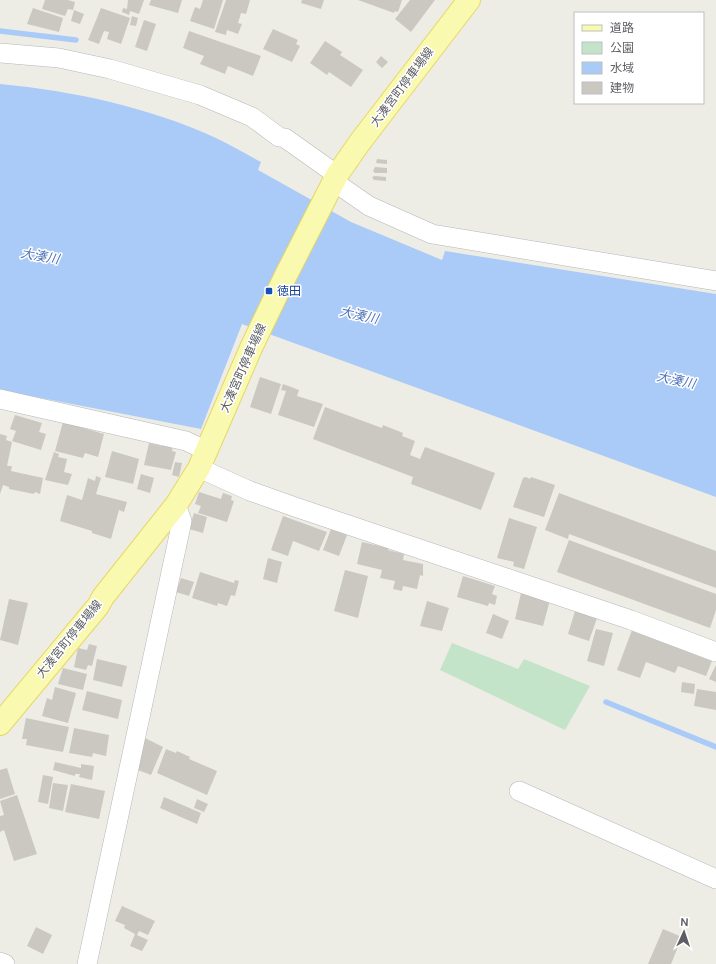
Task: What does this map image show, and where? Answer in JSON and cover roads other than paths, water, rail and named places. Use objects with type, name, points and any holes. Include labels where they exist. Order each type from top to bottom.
[{"type":"main road","name":"大湊宮町停車場線","points":[[0,724],[98,606],[176,505],[203,459],[251,348],[334,180],[360,142],[469,0]]},
{"type":"street","points":[[0,52],[59,58],[110,69],[200,95],[252,117],[279,137],[285,138],[334,180],[369,206],[438,236],[716,281]]},
{"type":"street","points":[[0,399],[186,440],[203,459],[250,491],[631,620],[716,652]]},
{"type":"street","points":[[87,964],[182,521],[176,505]]},
{"type":"street","points":[[519,791],[716,879]]},
{"type":"street","points":[[0,962],[5,964]]},
{"type":"water","name":"大湊川","points":[[0,84],[55,91],[110,102],[164,117],[190,127],[222,141],[261,162],[258,170],[351,222],[442,260],[445,251],[716,294],[716,497],[242,324],[201,429],[0,390]]},
{"type":"waterway","points":[[0,31],[76,40]]},
{"type":"waterway","points":[[606,702],[716,747]]},
{"type":"place","name":"徳田","points":[[269,291]]}]
